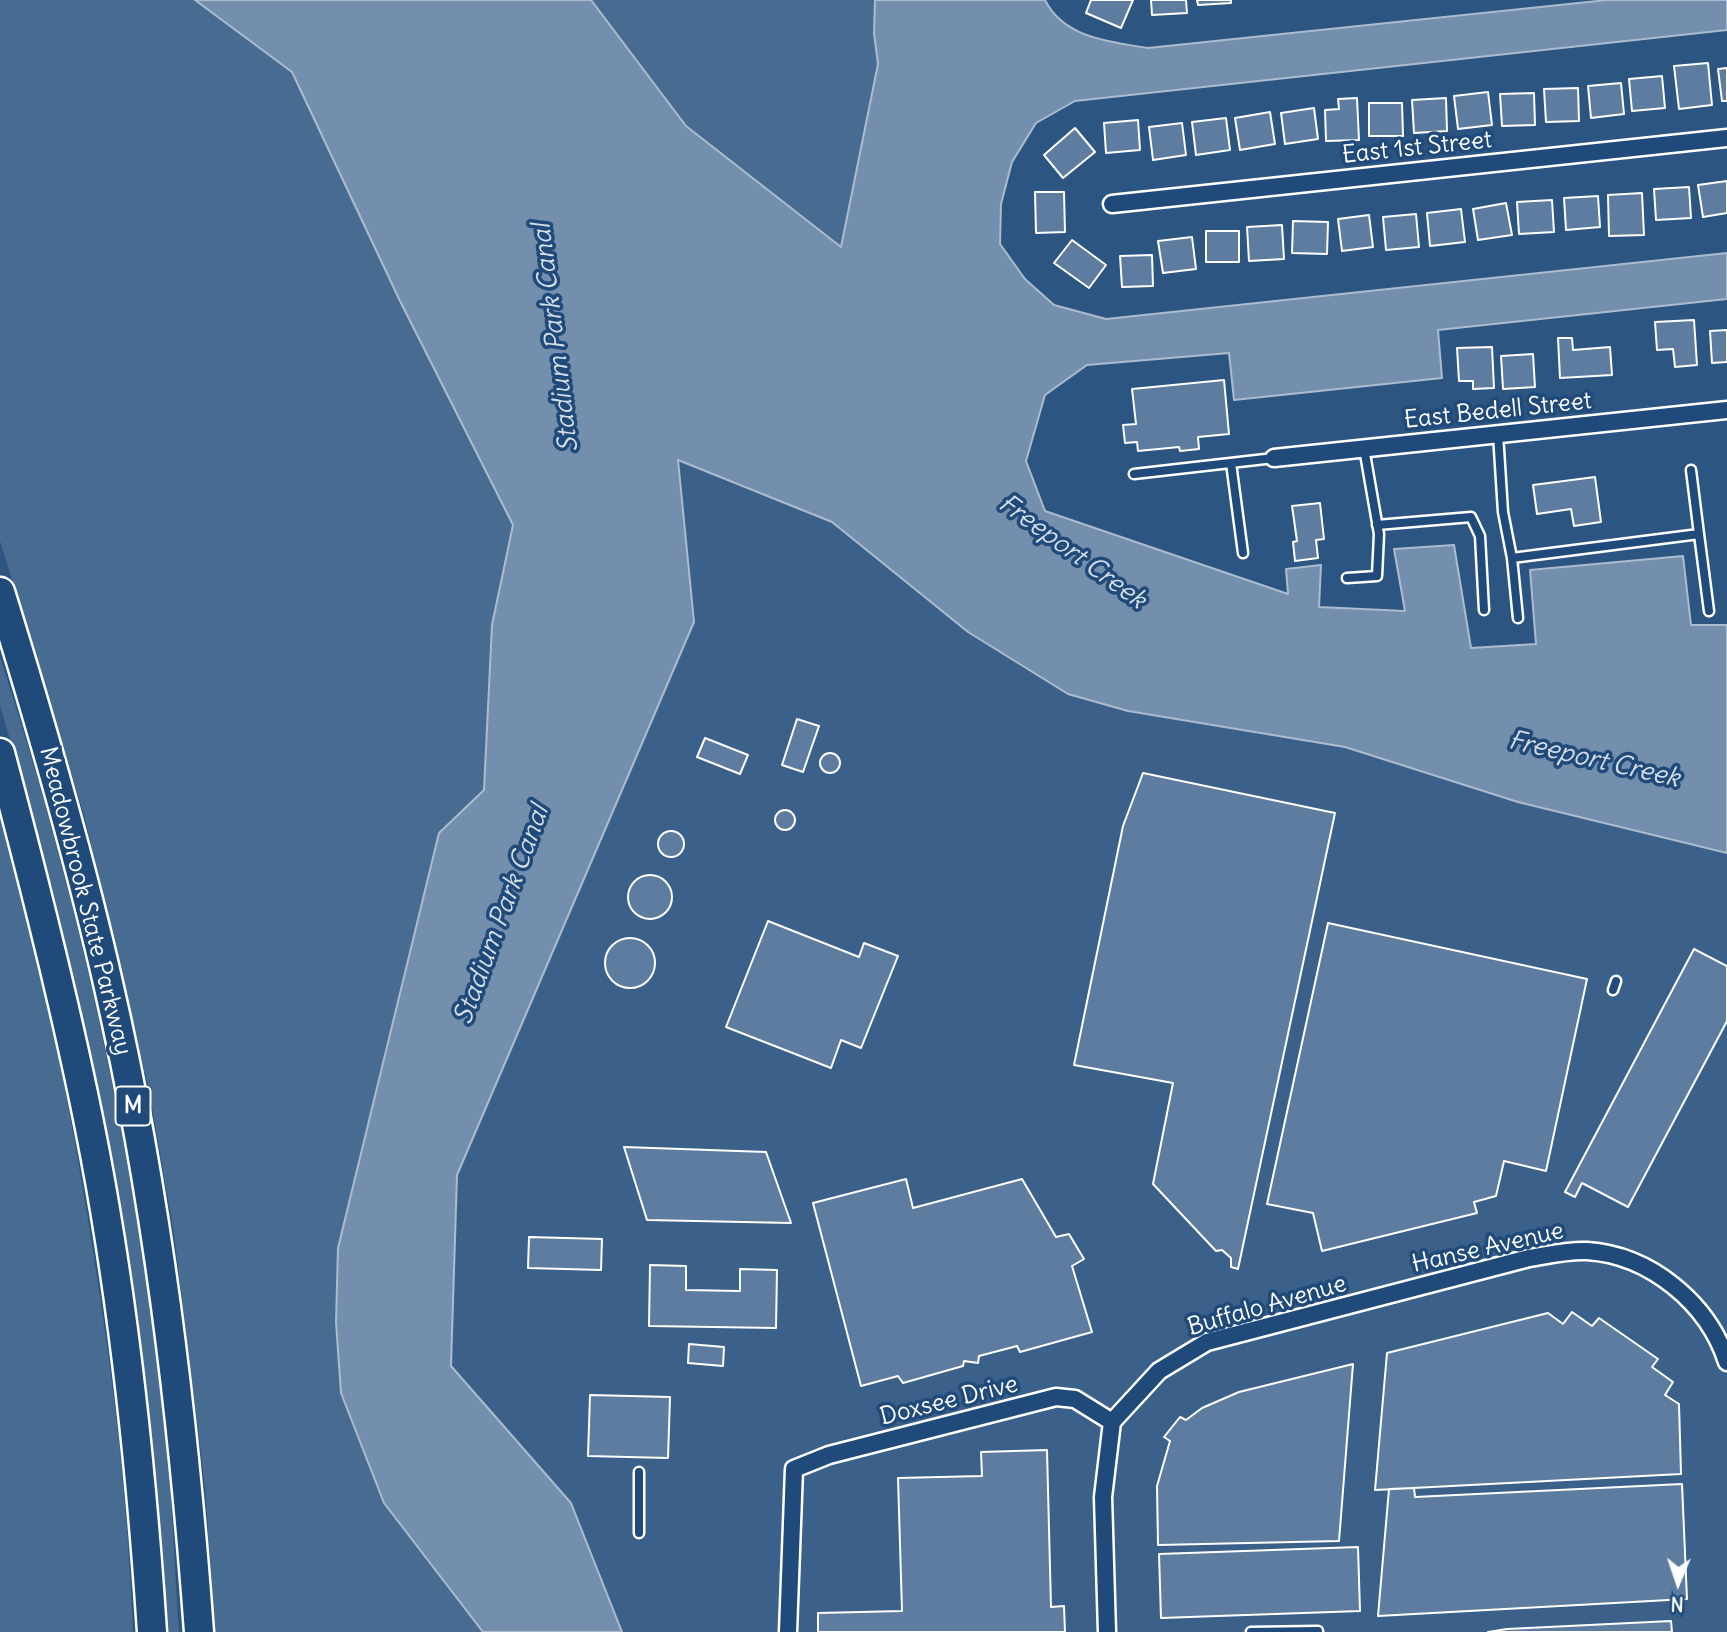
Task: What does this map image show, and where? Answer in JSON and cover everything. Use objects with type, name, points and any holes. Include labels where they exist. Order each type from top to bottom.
[{"type":"highway","name":"Meadowbrook State Parkway","points":[[0,592],[70,828],[108,983],[145,1169],[180,1407],[199,1632]]},
{"type":"highway","name":"Meadowbrook State Parkway","points":[[0,753],[43,914],[90,1129],[116,1284],[152,1632]]},
{"type":"street","name":"East 1st Street","points":[[1112,204],[1727,138]]},
{"type":"street","name":"East Bedell Street","points":[[1274,458],[1727,410]]},
{"type":"street","name":"Hanse Avenue","points":[[1378,1298],[1568,1251],[1617,1256],[1650,1269],[1684,1294],[1712,1328],[1727,1362]]},
{"type":"street","name":"Buffalo Avenue","points":[[1112,1422],[1159,1371],[1207,1342],[1378,1298]]},
{"type":"street","name":"Doxsee Drive","points":[[788,1632],[794,1469],[830,1455],[1056,1397],[1075,1399],[1112,1422]]},
{"type":"street","points":[[1107,1632],[1103,1497],[1112,1422]]},
{"type":"lane","points":[[1498,434],[1503,512],[1512,558],[1518,618]]},
{"type":"lane","points":[[1347,578],[1377,576],[1377,525],[1364,448]]},
{"type":"lane","points":[[1134,474],[1274,458]]},
{"type":"lane","points":[[1231,463],[1243,553]]},
{"type":"lane","points":[[1691,470],[1709,611]]},
{"type":"lane","points":[[1377,525],[1471,517],[1480,537],[1484,610]]},
{"type":"lane","points":[[1512,558],[1699,534]]},
{"type":"lane","points":[[639,1472],[639,1533]]},
{"type":"lane","points":[[1251,1632],[1318,1631]]},
{"type":"shaded area","points":[[0,0],[195,0],[292,72],[400,301],[513,525],[492,625],[484,790],[439,833],[338,1248],[336,1322],[341,1393],[384,1503],[483,1632],[215,1632],[205,1487],[174,1234],[149,1090],[84,815],[0,541]]},
{"type":"shaded area","points":[[591,0],[875,0],[874,33],[878,64],[841,247],[686,126]]},
{"type":"shaded area","points":[[678,459],[832,522],[968,632],[1128,711],[1345,747],[1518,802],[1727,853],[1727,1632],[622,1632],[571,1503],[451,1366],[457,1175],[693,622]]},
{"type":"shaded area","points":[[0,657],[56,843],[102,1032],[121,1128],[138,1224],[164,1416],[179,1632],[167,1632],[148,1416],[116,1182],[54,893],[0,705]]},
{"type":"shaded area","points":[[0,816],[51,1020],[89,1226],[117,1428],[133,1632],[0,1632]]},
{"type":"water","points":[[195,0],[591,0],[686,126],[841,247],[878,64],[874,33],[875,0],[1045,0],[1053,13],[1076,30],[1104,40],[1148,48],[1607,0],[1727,0],[1727,30],[1075,101],[1036,123],[1012,162],[1001,204],[1000,244],[1025,279],[1054,305],[1106,319],[1727,253],[1727,299],[1438,330],[1442,378],[1234,400],[1229,353],[1087,365],[1045,395],[1026,461],[1045,511],[1288,594],[1286,569],[1321,565],[1319,607],[1405,611],[1394,549],[1454,545],[1471,648],[1536,644],[1530,570],[1683,556],[1691,625],[1727,625],[1727,853],[1518,802],[1345,747],[1128,711],[1068,694],[968,632],[832,522],[678,460],[694,622],[457,1175],[451,1366],[571,1503],[622,1632],[483,1632],[384,1503],[341,1393],[336,1322],[338,1248],[439,833],[484,790],[492,625],[513,525],[400,301],[292,72]]},
{"type":"building","points":[[1091,0],[1133,0],[1121,28],[1086,13]]},
{"type":"building","points":[[1151,0],[1186,0],[1187,13],[1152,15]]},
{"type":"building","points":[[1197,0],[1231,0],[1231,3],[1198,5]]},
{"type":"building","points":[[1708,63],[1712,105],[1679,109],[1674,66]]},
{"type":"building","points":[[1727,68],[1727,101],[1722,101],[1718,69]]},
{"type":"building","points":[[1662,76],[1665,108],[1632,111],[1629,79]]},
{"type":"building","points":[[1621,83],[1624,114],[1591,118],[1588,86]]},
{"type":"building","points":[[1578,88],[1579,121],[1546,122],[1544,89]]},
{"type":"building","points":[[1488,92],[1492,125],[1458,129],[1454,96]]},
{"type":"building","points":[[1534,93],[1535,125],[1502,126],[1500,94]]},
{"type":"building","points":[[1357,98],[1359,140],[1326,141],[1325,110],[1339,109],[1338,99]]},
{"type":"building","points":[[1446,98],[1447,131],[1414,133],[1412,100]]},
{"type":"building","points":[[1369,103],[1402,103],[1403,136],[1369,136]]},
{"type":"building","points":[[1314,108],[1318,139],[1285,144],[1281,113]]},
{"type":"building","points":[[1270,112],[1275,144],[1240,150],[1235,118]]},
{"type":"building","points":[[1226,118],[1230,150],[1196,155],[1192,122]]},
{"type":"building","points":[[1138,120],[1140,150],[1106,153],[1104,123]]},
{"type":"building","points":[[1182,123],[1186,155],[1153,160],[1149,127]]},
{"type":"building","points":[[1075,128],[1095,152],[1063,178],[1044,155]]},
{"type":"building","points":[[1727,181],[1727,213],[1703,217],[1698,185]]},
{"type":"building","points":[[1689,187],[1691,218],[1656,220],[1654,189]]},
{"type":"building","points":[[1035,192],[1064,192],[1065,232],[1036,233]]},
{"type":"building","points":[[1642,193],[1644,235],[1609,236],[1608,195]]},
{"type":"building","points":[[1598,196],[1600,227],[1566,230],[1564,198]]},
{"type":"building","points":[[1552,200],[1554,232],[1519,234],[1517,202]]},
{"type":"building","points":[[1506,203],[1512,235],[1478,240],[1473,209]]},
{"type":"building","points":[[1461,209],[1465,242],[1430,246],[1427,213]]},
{"type":"building","points":[[1416,214],[1419,247],[1386,250],[1383,217]]},
{"type":"building","points":[[1369,215],[1373,247],[1342,251],[1338,219]]},
{"type":"building","points":[[1293,221],[1328,222],[1327,254],[1292,253]]},
{"type":"building","points":[[1282,225],[1284,259],[1249,261],[1247,227]]},
{"type":"building","points":[[1206,231],[1239,231],[1239,262],[1206,262]]},
{"type":"building","points":[[1192,237],[1196,269],[1163,273],[1158,241]]},
{"type":"building","points":[[1072,240],[1106,265],[1089,288],[1054,263]]},
{"type":"building","points":[[1152,255],[1153,286],[1122,287],[1120,256]]},
{"type":"building","points":[[1694,320],[1697,365],[1675,367],[1673,349],[1657,350],[1655,322]]},
{"type":"building","points":[[1727,330],[1727,362],[1712,363],[1710,331]]},
{"type":"building","points":[[1558,338],[1572,338],[1573,350],[1610,347],[1612,375],[1560,378]]},
{"type":"building","points":[[1492,347],[1494,388],[1473,389],[1473,381],[1459,381],[1457,348]]},
{"type":"building","points":[[1533,354],[1535,387],[1503,389],[1501,356]]},
{"type":"building","points":[[1224,380],[1229,434],[1198,437],[1199,449],[1180,451],[1179,447],[1138,451],[1137,442],[1125,443],[1123,425],[1136,424],[1132,389]]},
{"type":"building","points":[[1595,477],[1601,522],[1574,526],[1571,509],[1537,514],[1533,485]]},
{"type":"building","points":[[1320,503],[1324,539],[1316,540],[1318,558],[1295,561],[1293,542],[1297,541],[1292,506]]},
{"type":"building","points":[[797,719],[819,726],[803,772],[782,765]]},
{"type":"building","points":[[705,738],[748,755],[740,774],[697,757]]},
{"type":"building","points":[[830,753],[837,756],[840,763],[837,770],[830,773],[823,770],[820,763],[823,756]]},
{"type":"building","points":[[1143,773],[1335,813],[1238,1269],[1231,1267],[1231,1258],[1222,1250],[1216,1251],[1153,1184],[1173,1083],[1074,1065],[1123,826]]},
{"type":"building","points":[[785,810],[792,813],[795,820],[792,827],[785,830],[778,827],[775,820],[778,813]]},
{"type":"building","points":[[671,831],[681,834],[684,844],[681,854],[671,857],[661,854],[658,844],[661,834]]},
{"type":"building","points":[[650,875],[666,881],[672,897],[666,913],[650,919],[634,913],[628,897],[634,881]]},
{"type":"building","points":[[768,921],[859,957],[864,943],[898,956],[861,1048],[841,1040],[831,1068],[726,1027]]},
{"type":"building","points":[[1328,923],[1587,979],[1546,1171],[1504,1161],[1496,1196],[1474,1202],[1477,1213],[1322,1251],[1313,1213],[1267,1204]]},
{"type":"building","points":[[630,938],[648,945],[655,963],[648,981],[630,988],[612,981],[605,963],[612,945]]},
{"type":"building","points":[[1694,949],[1727,966],[1727,1021],[1628,1207],[1582,1183],[1575,1197],[1565,1192]]},
{"type":"building","points":[[624,1147],[766,1152],[791,1223],[647,1220]]},
{"type":"building","points":[[906,1179],[913,1208],[1022,1179],[1056,1237],[1069,1234],[1084,1259],[1072,1266],[1092,1332],[1020,1352],[1017,1346],[979,1356],[978,1363],[964,1361],[963,1366],[903,1383],[898,1376],[861,1386],[813,1203]]},
{"type":"building","points":[[529,1237],[602,1239],[601,1270],[528,1268]]},
{"type":"building","points":[[650,1265],[686,1266],[686,1290],[740,1291],[740,1269],[777,1270],[776,1328],[649,1326]]},
{"type":"building","points":[[1572,1312],[1592,1326],[1599,1318],[1658,1359],[1652,1367],[1673,1382],[1665,1395],[1679,1404],[1681,1474],[1375,1490],[1387,1353],[1548,1313],[1563,1324]]},
{"type":"building","points":[[689,1344],[724,1347],[723,1366],[688,1363]]},
{"type":"building","points":[[1353,1364],[1339,1541],[1158,1545],[1157,1486],[1170,1441],[1164,1437],[1180,1417],[1186,1420],[1202,1408],[1239,1392]]},
{"type":"building","points":[[590,1395],[670,1397],[668,1458],[588,1456]]},
{"type":"building","points":[[1047,1450],[1051,1607],[1064,1606],[1065,1632],[818,1632],[818,1613],[902,1611],[898,1478],[982,1476],[981,1452]]},
{"type":"building","points":[[1682,1484],[1687,1599],[1378,1616],[1389,1489],[1414,1488],[1415,1497]]},
{"type":"building","points":[[1358,1547],[1360,1611],[1161,1618],[1159,1554]]},
{"type":"building","points":[[1671,1621],[1672,1632],[1488,1632],[1507,1629]]},
{"type":"water label","name":"Stadium Park Canal","points":[[556,338]]},
{"type":"water label","name":"Freeport Creek","points":[[1072,552]]},
{"type":"water label","name":"Freeport Creek","points":[[1594,760]]},
{"type":"water label","name":"Stadium Park Canal","points":[[502,915]]}]
